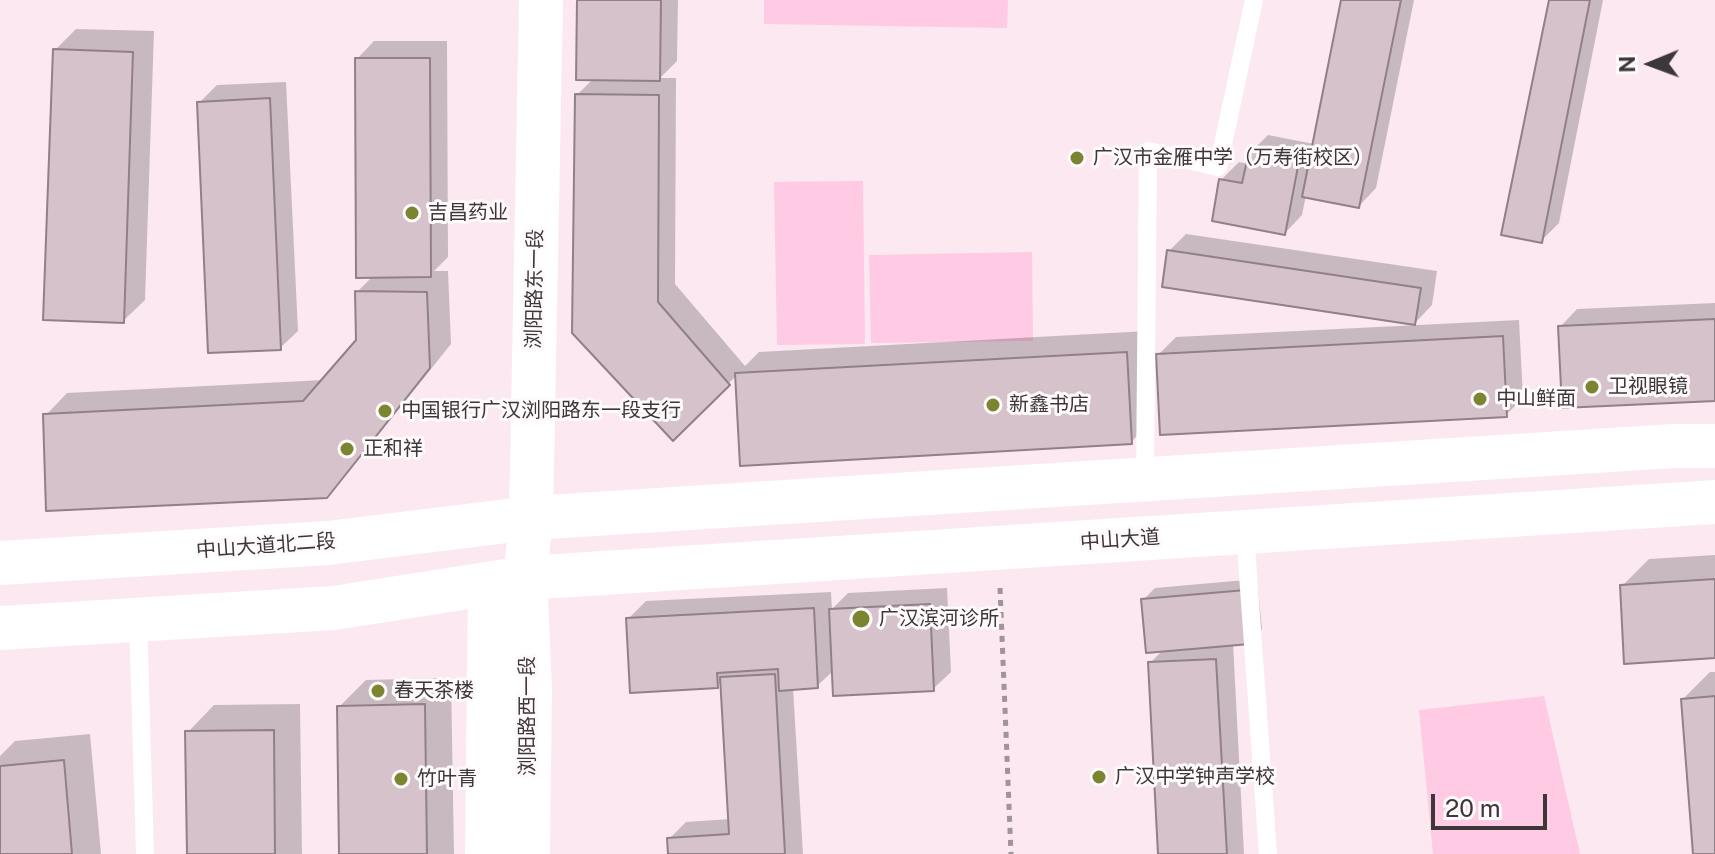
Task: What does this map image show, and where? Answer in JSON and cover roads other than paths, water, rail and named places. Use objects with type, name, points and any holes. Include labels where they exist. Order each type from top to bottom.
[{"type":"main road","name":"浏阳路东一段","points":[[508,581],[531,518],[541,0]]},
{"type":"main road","points":[[531,518],[1145,478],[1715,446]]},
{"type":"main road","name":"中山大道","points":[[508,581],[1715,502]]},
{"type":"main road","name":"中山大道北二段","points":[[0,563],[328,543],[531,518]]},
{"type":"main road","points":[[0,628],[334,608],[508,581],[487,854]]},
{"type":"main road","name":"浏阳路西一段","points":[[508,581],[530,688],[528,854]]},
{"type":"lane","points":[[1145,478],[1148,151],[1218,167],[1254,0]]},
{"type":"lane","points":[[1245,532],[1268,854]]},
{"type":"lane","points":[[138,620],[145,854]]},
{"type":"place","name":"广汉市金雁中学（万寿街校区）","points":[[1077,158]]},
{"type":"place","name":"吉昌药业","points":[[412,213]]},
{"type":"place","name":"卫视眼镜","points":[[1592,387]]},
{"type":"place","name":"中山鲜面","points":[[1480,399]]},
{"type":"place","name":"新鑫书店","points":[[993,405]]},
{"type":"place","name":"中国银行广汉浏阳路东一段支行","points":[[385,411]]},
{"type":"place","name":"正和祥","points":[[347,449]]},
{"type":"place","name":"广汉滨河诊所","points":[[861,619]]},
{"type":"place","name":"春天茶楼","points":[[378,691]]},
{"type":"place","name":"广汉中学钟声学校","points":[[1099,777]]},
{"type":"place","name":"竹叶青","points":[[401,779]]}]
